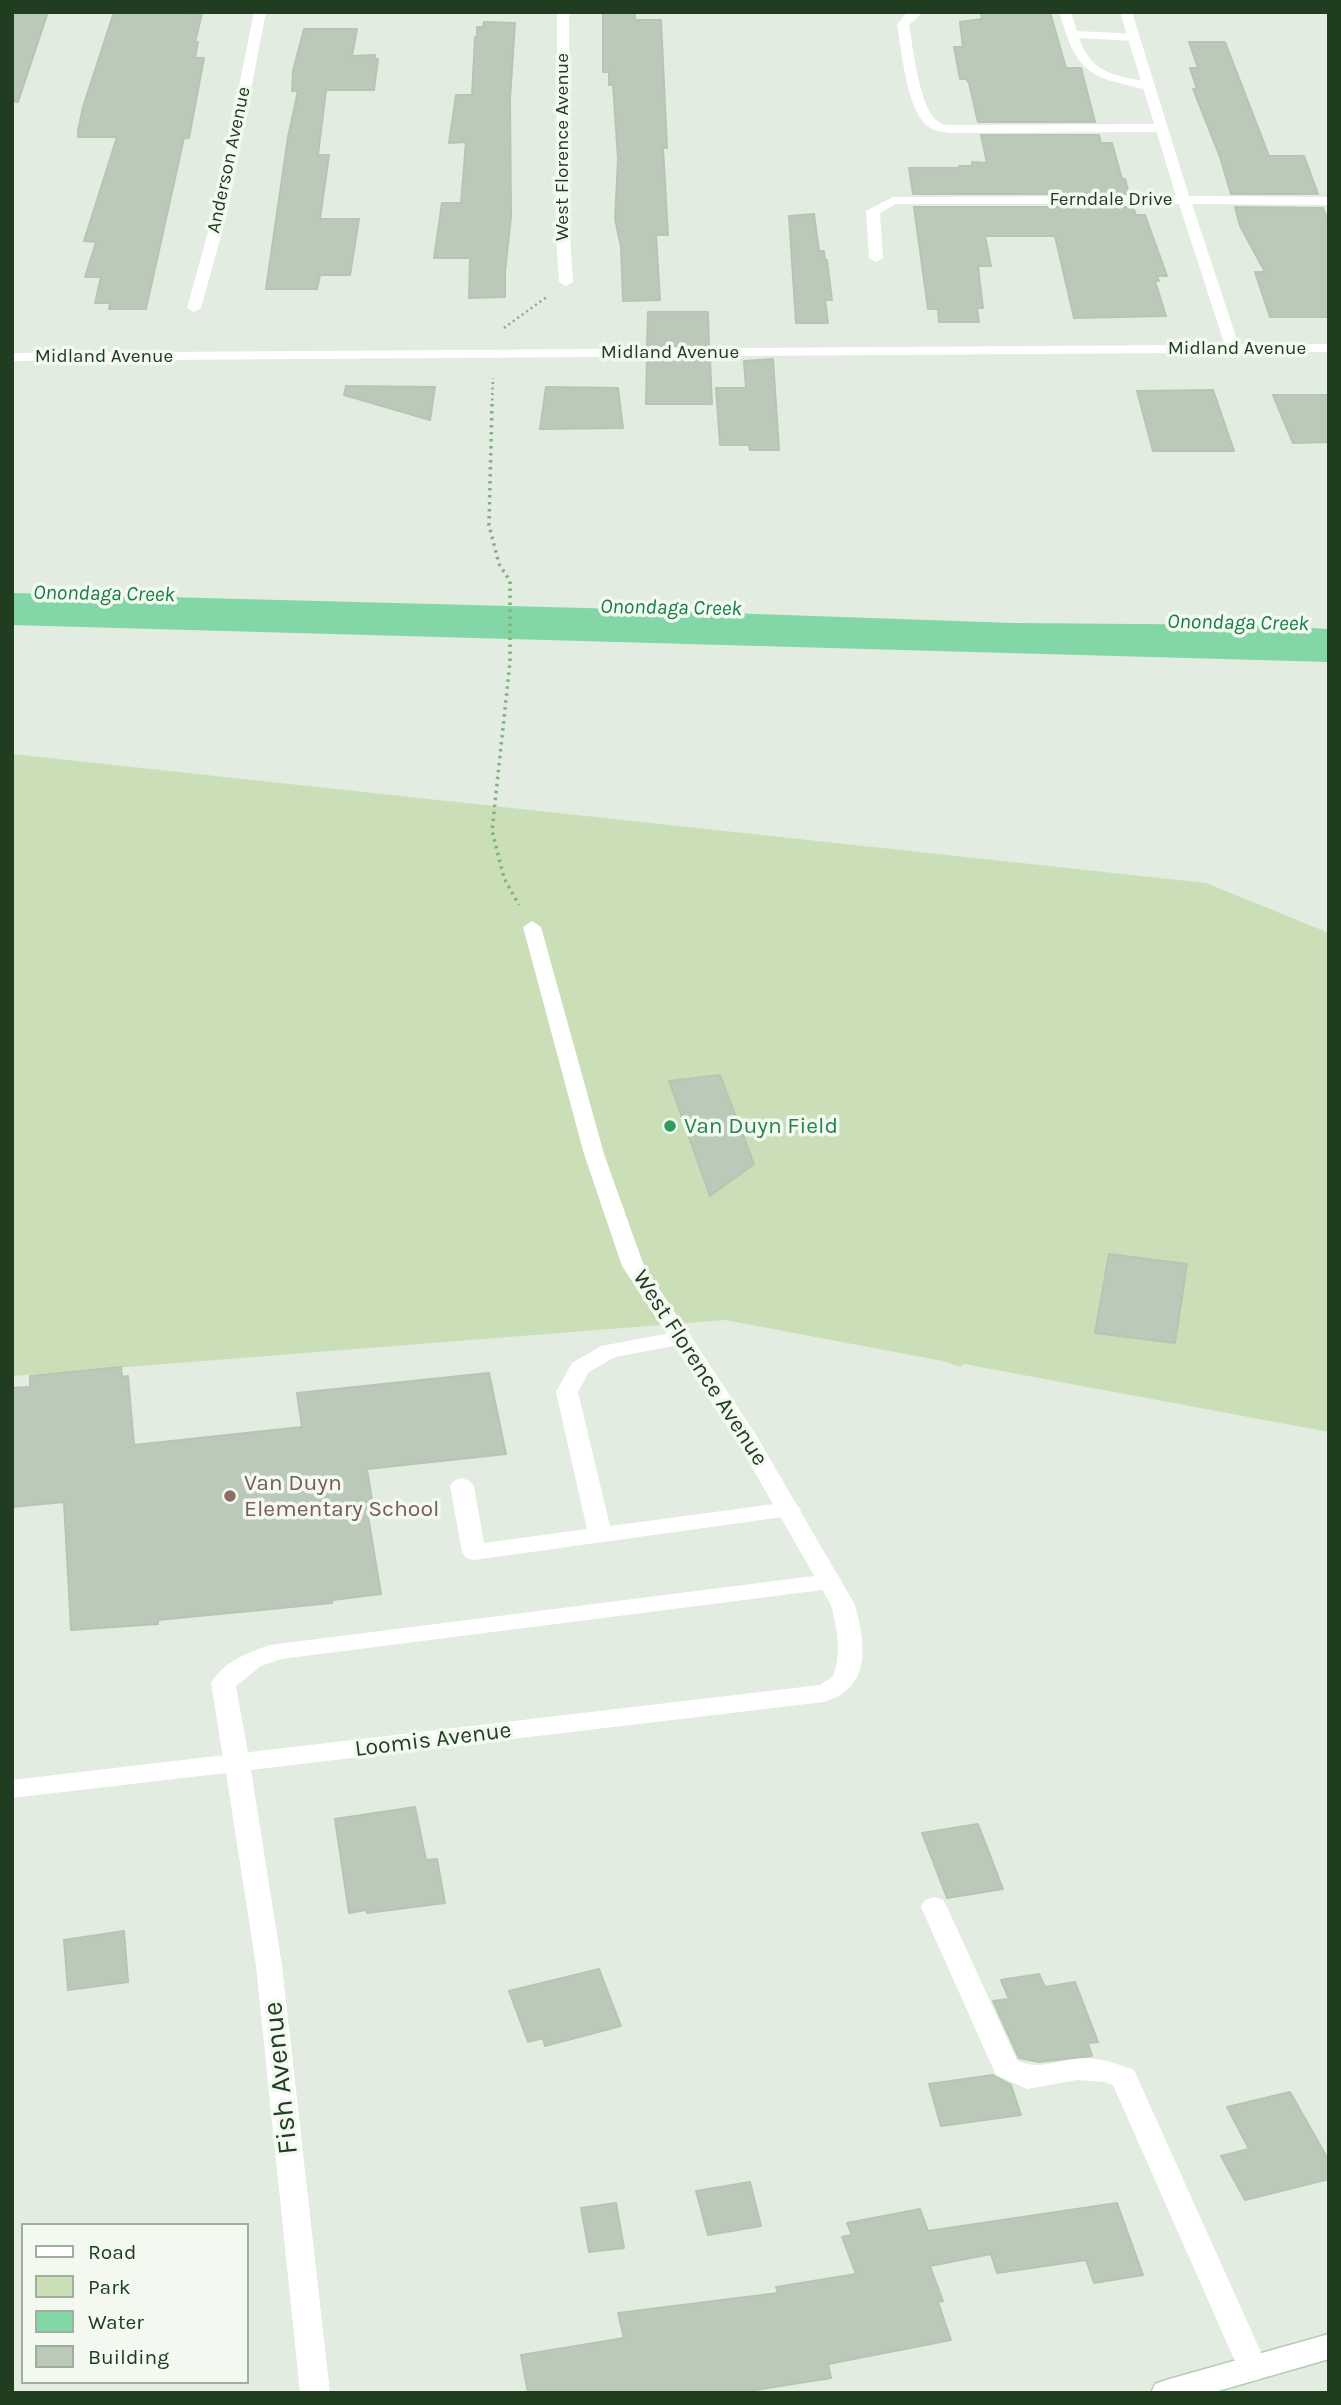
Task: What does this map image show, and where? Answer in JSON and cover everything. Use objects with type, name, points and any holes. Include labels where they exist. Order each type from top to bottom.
[{"type":"street","name":"Anderson Avenue","points":[[194,307],[220,214],[260,12]]},
{"type":"street","name":"West Florence Avenue","points":[[563,12],[563,236],[566,282]]},
{"type":"street","points":[[917,12],[909,16],[903,25],[916,88],[928,120],[936,126],[951,129],[1160,128]]},
{"type":"street","points":[[1065,12],[1082,62],[1091,71],[1148,86]]},
{"type":"street","points":[[1126,12],[1160,128],[1233,349]]},
{"type":"street","points":[[1072,34],[1134,37]]},
{"type":"street","name":"Ferndale Drive","points":[[876,258],[873,211],[892,201],[907,199],[1329,201]]},
{"type":"street","name":"Midland Avenue","points":[[12,357],[1329,348]]},
{"type":"street","name":"West Florence Avenue","points":[[532,927],[594,1154],[633,1266],[745,1435],[844,1605],[851,1631],[847,1675]]},
{"type":"street","points":[[600,1535],[567,1392],[580,1368],[610,1351],[681,1338]]},
{"type":"street","points":[[462,1486],[474,1552],[789,1510]]},
{"type":"street","name":"Fish Avenue","points":[[315,2393],[269,1966],[223,1683],[252,1660],[279,1651],[830,1582]]},
{"type":"street","name":"Loomis Avenue","points":[[12,1789],[824,1693],[839,1686],[847,1675]]},
{"type":"street","points":[[934,1907],[1006,2067],[1027,2078],[1077,2069],[1107,2071],[1125,2078],[1253,2368]]},
{"type":"street","points":[[1166,2393],[1329,2346]]},
{"type":"path","points":[[494,336],[566,282]]},
{"type":"path","points":[[493,369],[489,525],[499,564],[510,581],[510,662],[492,831],[504,878],[532,927]]},
{"type":"green space","name":"Van Duyn Field","points":[[12,754],[1206,883],[1329,933],[1329,1432],[964,1364],[960,1367],[943,1361],[725,1320],[12,1376]]},
{"type":"water","points":[[12,593],[585,608],[1013,623],[1261,625],[1329,629],[1329,662],[12,625]]},
{"type":"building","points":[[12,12],[48,12],[18,102],[12,101]]},
{"type":"building","points":[[114,12],[202,14],[195,42],[198,42],[195,58],[204,58],[189,138],[184,138],[146,309],[109,309],[110,303],[95,303],[101,277],[85,277],[96,242],[84,241],[117,137],[78,137],[78,131],[83,107]]},
{"type":"building","points":[[603,12],[635,12],[635,20],[661,20],[667,148],[663,148],[668,235],[656,235],[660,300],[623,301],[621,247],[615,219],[618,159],[613,85],[609,85],[609,72],[603,72]]},
{"type":"building","points":[[981,12],[1050,12],[1066,68],[1081,68],[1095,122],[978,122],[969,83],[966,79],[960,79],[954,47],[963,47],[960,22],[982,19]]},
{"type":"building","points":[[484,22],[515,23],[510,99],[511,217],[505,297],[469,298],[470,258],[434,258],[442,203],[461,203],[466,142],[449,143],[456,95],[472,95],[475,37],[477,27],[483,27]]},
{"type":"building","points":[[304,29],[357,29],[352,56],[375,55],[374,59],[378,59],[374,90],[326,90],[318,155],[329,155],[320,219],[359,219],[350,275],[320,275],[317,289],[266,289],[288,137],[298,91],[292,91],[293,71]]},
{"type":"building","points":[[1189,42],[1225,42],[1269,156],[1304,156],[1318,194],[1231,194],[1220,157],[1193,89],[1197,89],[1190,68],[1198,68]]},
{"type":"building","points":[[981,135],[1099,135],[1101,143],[1112,143],[1129,194],[913,194],[909,168],[959,168],[972,166],[972,162],[987,163]]},
{"type":"building","points":[[914,207],[1133,207],[1136,215],[1145,215],[1167,276],[1157,276],[1159,281],[1155,281],[1166,316],[1074,318],[1055,236],[985,236],[991,266],[978,266],[983,308],[977,308],[979,322],[939,322],[938,309],[928,309]]},
{"type":"building","points":[[1235,207],[1323,208],[1329,223],[1329,317],[1270,317],[1255,272],[1265,272],[1240,226]]},
{"type":"building","points":[[814,214],[819,251],[824,251],[827,260],[832,300],[825,300],[828,323],[796,323],[789,216]]},
{"type":"building","points":[[648,312],[708,312],[709,346],[647,346]]},
{"type":"building","points":[[647,359],[710,359],[712,404],[646,404]]},
{"type":"building","points":[[773,359],[779,450],[750,450],[749,445],[720,445],[716,388],[746,388],[744,361]]},
{"type":"building","points":[[346,386],[435,387],[430,420],[344,395]]},
{"type":"building","points":[[546,387],[618,388],[623,428],[540,429]]},
{"type":"building","points":[[1213,390],[1234,451],[1153,451],[1137,391]]},
{"type":"building","points":[[1273,395],[1329,395],[1329,442],[1293,443]]},
{"type":"building","points":[[720,1075],[754,1164],[710,1196],[669,1081]]},
{"type":"building","points":[[1109,1254],[1187,1264],[1175,1343],[1095,1333]]},
{"type":"building","points":[[121,1367],[122,1377],[128,1376],[134,1445],[302,1427],[297,1393],[489,1373],[506,1454],[367,1469],[372,1500],[366,1504],[381,1594],[332,1600],[332,1603],[158,1620],[158,1624],[71,1630],[64,1502],[12,1507],[12,1388],[30,1387],[30,1376]]},
{"type":"building","points":[[415,1807],[426,1860],[437,1859],[445,1903],[349,1913],[335,1819]]},
{"type":"building","points":[[978,1824],[1003,1889],[947,1898],[922,1833]]},
{"type":"building","points":[[124,1931],[128,1982],[68,1990],[64,1940]]},
{"type":"building","points":[[599,1969],[621,2026],[545,2046],[543,2038],[528,2042],[509,1991]]},
{"type":"building","points":[[1039,1974],[1045,1987],[1075,1982],[1098,2042],[1088,2043],[1092,2056],[1039,2062],[1019,2058],[993,2001],[1009,1999],[1001,1980]]},
{"type":"building","points":[[993,2075],[1011,2085],[1021,2115],[941,2126],[929,2084]]},
{"type":"building","points":[[1290,2092],[1329,2161],[1329,2179],[1245,2200],[1221,2156],[1249,2149],[1227,2107]]},
{"type":"building","points":[[750,2182],[761,2226],[708,2235],[696,2191]]},
{"type":"building","points":[[616,2203],[624,2248],[589,2252],[581,2208]]},
{"type":"building","points":[[1117,2203],[1143,2275],[1094,2283],[1086,2260],[997,2273],[991,2254],[930,2266],[943,2301],[938,2302],[951,2340],[828,2364],[831,2378],[736,2393],[528,2393],[521,2355],[624,2338],[618,2313],[778,2293],[776,2287],[856,2274],[842,2237],[852,2235],[847,2223],[920,2209],[928,2231]]},
{"type":"place","name":"Van Duyn Field","points":[[670,1126]]},
{"type":"place","name":"Van Duyn Elementary School","points":[[230,1496]]},
{"type":"water label","name":"Onondaga Creek","points":[[104,594]]},
{"type":"water label","name":"Onondaga Creek","points":[[671,608]]},
{"type":"water label","name":"Onondaga Creek","points":[[1238,623]]}]
